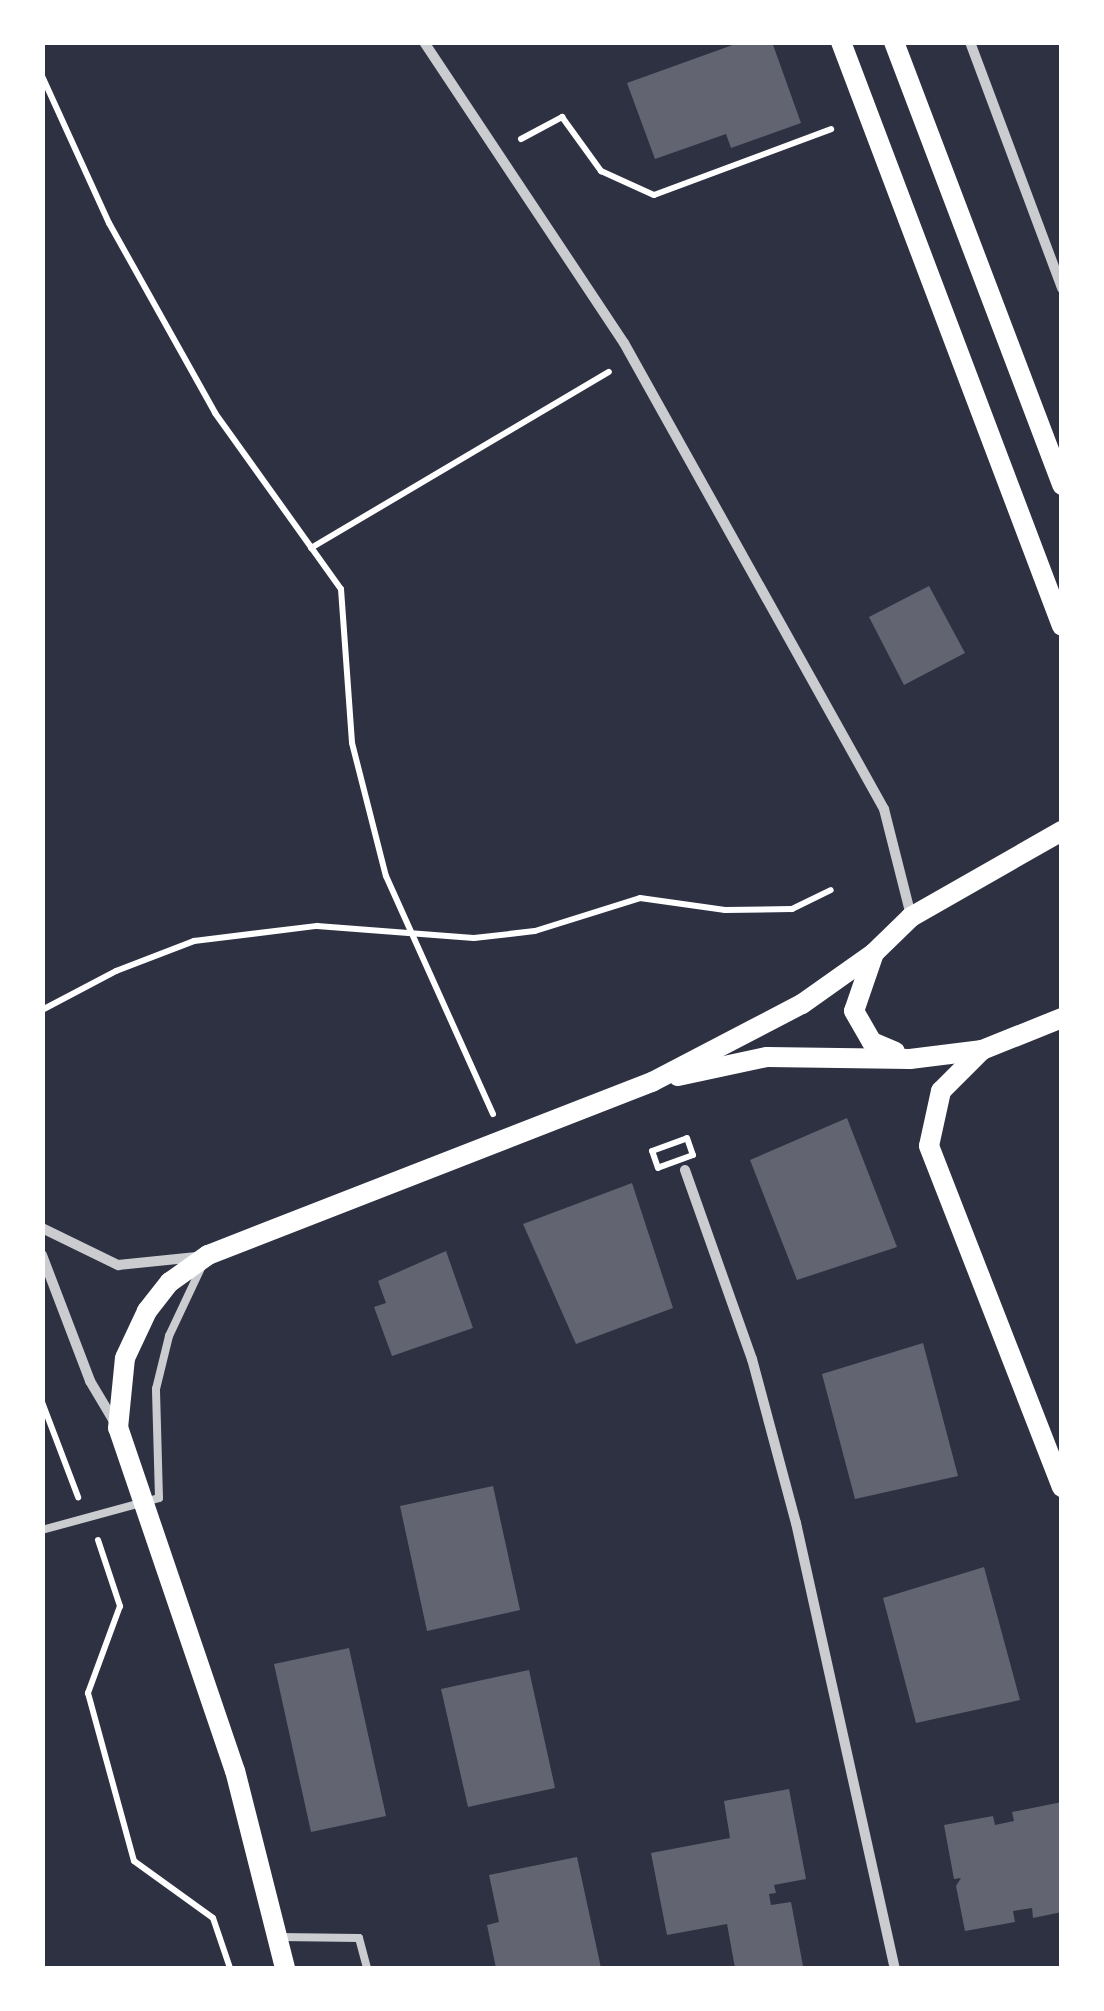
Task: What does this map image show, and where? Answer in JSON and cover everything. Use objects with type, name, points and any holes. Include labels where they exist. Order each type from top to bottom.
[{"type":"main road","points":[[841,42],[1062,626]]},
{"type":"main road","points":[[894,42],[1062,485]]},
{"type":"main road","points":[[285,1968],[229,1753],[118,1428],[120,1382],[132,1339],[158,1296],[208,1255],[652,1082],[802,1004],[874,953],[911,917],[1062,831]]},
{"type":"main road","points":[[874,953],[854,1011],[858,1027],[872,1042],[910,1059]]},
{"type":"main road","points":[[652,1082],[767,1057],[910,1059],[982,1050],[1062,1018]]},
{"type":"main road","points":[[982,1050],[942,1090],[929,1146],[1062,1487]]},
{"type":"street","points":[[424,42],[632,358],[884,809],[911,917]]},
{"type":"street","points":[[970,42],[1062,288]]},
{"type":"street","points":[[685,1170],[752,1359],[796,1523],[895,1968]]},
{"type":"street","points":[[42,1228],[118,1265],[208,1255]]},
{"type":"street","points":[[42,1255],[90,1381],[118,1428]]},
{"type":"lane","points":[[42,1530],[158,1498],[163,1487],[154,1427],[163,1358],[208,1255]]},
{"type":"lane","points":[[277,1937],[359,1938],[367,1968]]},
{"type":"path","points":[[42,76],[108,223],[215,413],[342,589],[352,743],[386,876],[503,1137]]},
{"type":"path","points":[[534,130],[562,117],[601,171],[654,195],[831,129]]},
{"type":"path","points":[[311,548],[632,358]]},
{"type":"path","points":[[42,1010],[116,971],[194,941],[317,926],[474,938],[535,931],[640,898],[726,910],[792,908],[831,890]]},
{"type":"path","points":[[42,1402],[120,1606],[88,1693],[134,1862],[213,1918],[230,1968]]},
{"type":"building","points":[[741,42],[772,42],[801,123],[731,148],[726,134],[655,159],[627,83]]},
{"type":"building","points":[[929,586],[965,653],[904,685],[869,617]]},
{"type":"building","points":[[847,1118],[897,1247],[797,1280],[750,1160]]},
{"type":"building","points":[[632,1183],[673,1308],[576,1344],[523,1224]]},
{"type":"building","points":[[446,1251],[473,1328],[392,1356],[374,1307],[386,1303],[378,1281]]},
{"type":"building","points":[[923,1343],[958,1476],[855,1499],[822,1374]]},
{"type":"building","points":[[493,1486],[520,1610],[427,1631],[400,1506]]},
{"type":"building","points":[[984,1567],[1020,1700],[916,1723],[883,1598]]},
{"type":"building","points":[[349,1648],[386,1816],[311,1832],[274,1664]]},
{"type":"building","points":[[529,1670],[555,1788],[468,1807],[441,1689]]},
{"type":"building","points":[[789,1789],[806,1879],[774,1885],[776,1893],[769,1894],[771,1905],[791,1902],[803,1966],[735,1968],[727,1924],[667,1935],[651,1853],[730,1838],[724,1801]]},
{"type":"building","points":[[1062,1802],[1062,1912],[1033,1918],[1032,1908],[1013,1911],[1015,1922],[965,1931],[956,1886],[961,1878],[954,1879],[944,1825],[993,1816],[995,1825],[1014,1821],[1012,1812]]},
{"type":"building","points":[[577,1857],[601,1968],[496,1968],[487,1925],[499,1922],[489,1875]]}]
